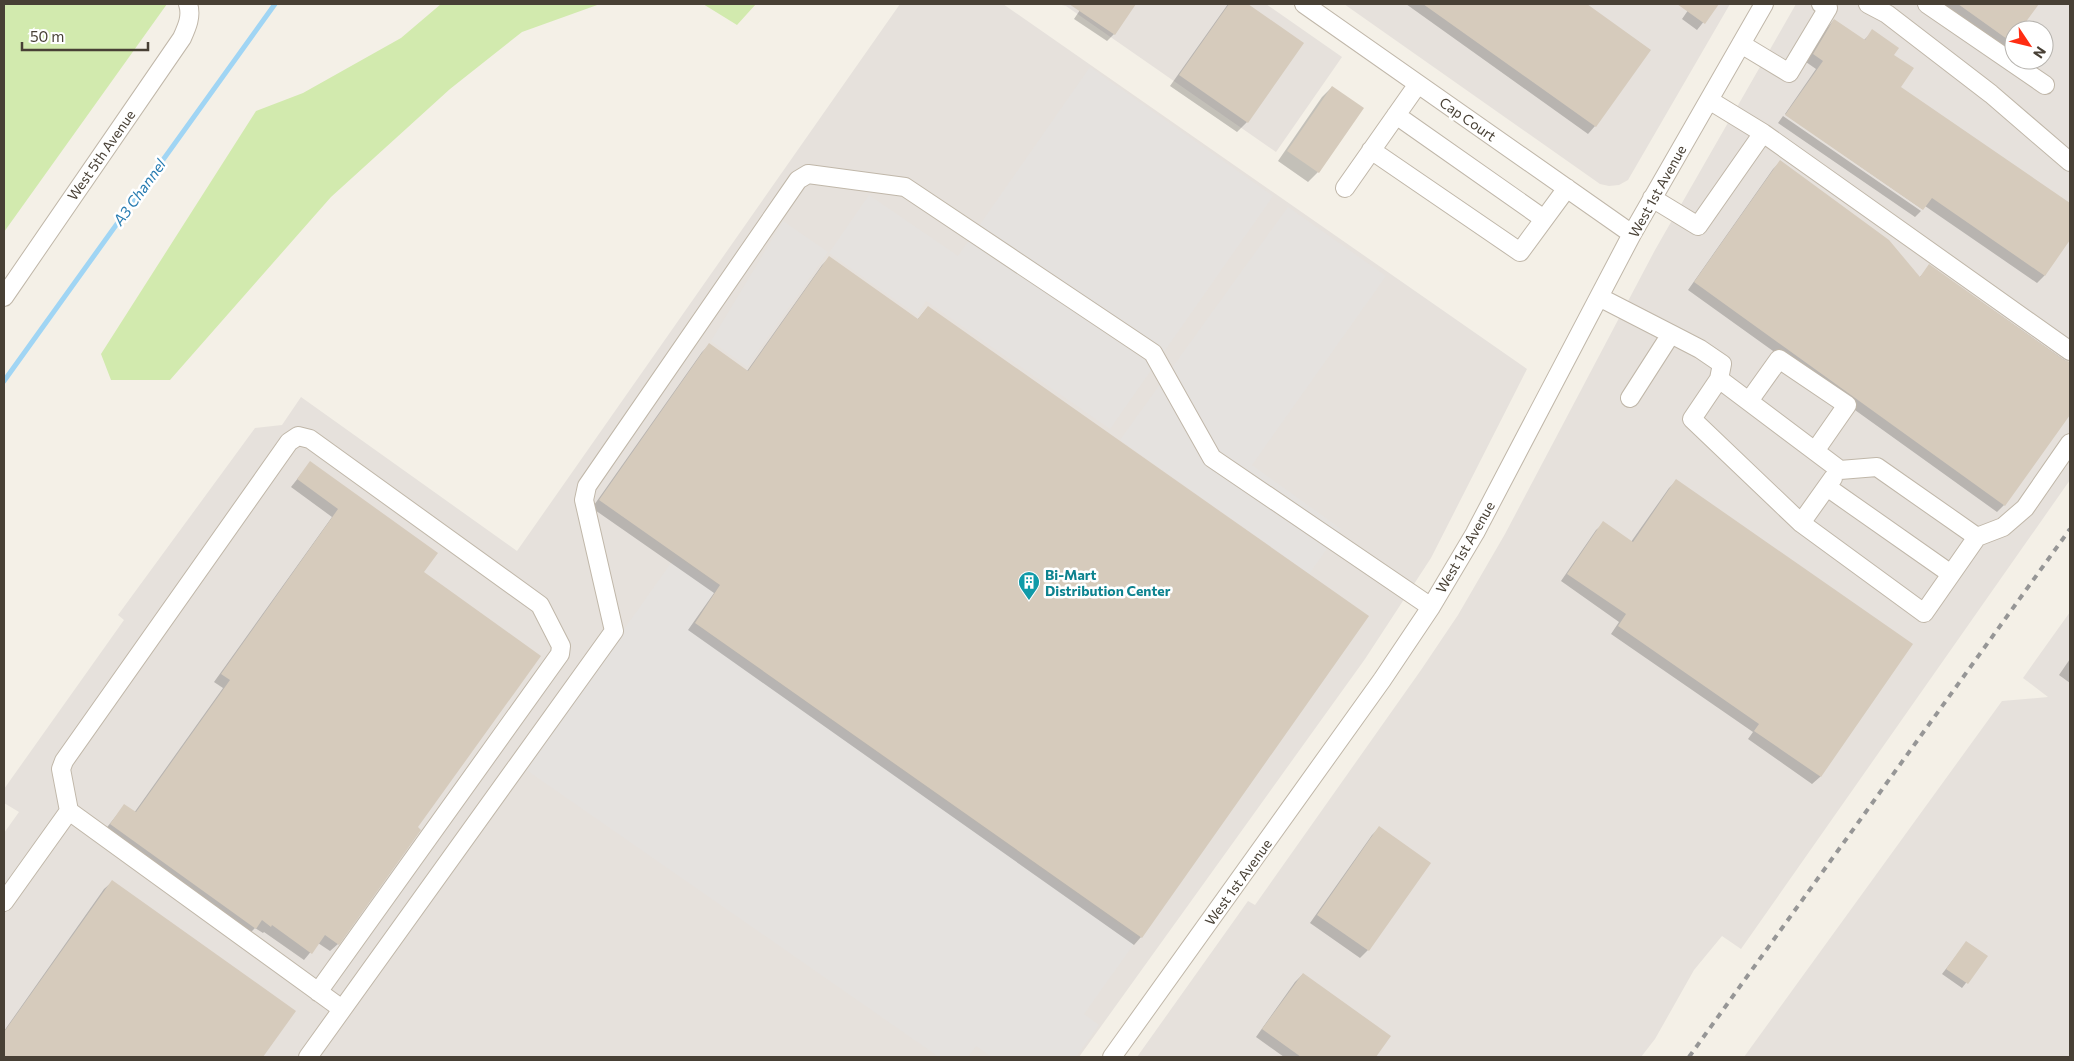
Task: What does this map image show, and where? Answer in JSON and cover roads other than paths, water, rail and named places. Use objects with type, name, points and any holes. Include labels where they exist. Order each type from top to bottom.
[{"type":"street","name":"Cap Court","points":[[1304,4],[1632,234]]},
{"type":"street","name":"West 1st Avenue","points":[[1112,1057],[1382,680],[1430,607],[1475,533],[1632,234],[1764,4]]},
{"type":"street","points":[[1868,4],[1887,14],[1991,94],[2070,162]]},
{"type":"street","points":[[1927,4],[2044,85]]},
{"type":"street","points":[[1741,44],[1789,73],[1826,5]]},
{"type":"street","name":"West 5th Avenue","points":[[4,297],[182,38],[189,24],[189,6]]},
{"type":"street","points":[[1345,188],[1418,84]]},
{"type":"street","points":[[1709,100],[1763,133],[2070,351]]},
{"type":"street","points":[[1396,115],[1544,220]]},
{"type":"street","points":[[1652,198],[1698,226],[1763,133]]},
{"type":"street","points":[[1371,150],[1520,252],[1567,188]]},
{"type":"street","points":[[308,1057],[614,630],[584,500],[587,486],[798,180],[808,174],[905,187],[1153,353],[1212,458],[1430,607]]},
{"type":"street","points":[[1599,297],[1700,349],[1722,364],[1718,379],[1692,419],[1801,523],[1924,613],[1977,537],[2004,527],[2025,508],[2070,443]]},
{"type":"street","points":[[1630,398],[1671,334]]},
{"type":"street","points":[[1749,401],[1779,359],[1848,405],[1815,451]]},
{"type":"street","points":[[1718,379],[1840,470],[1877,467],[1977,537]]},
{"type":"street","points":[[318,992],[560,654],[561,646],[540,605],[310,439],[298,436],[289,442],[64,761],[61,769],[69,811],[318,992],[342,1009]]},
{"type":"street","points":[[1801,523],[1840,470]]},
{"type":"street","points":[[1827,487],[1951,574]]},
{"type":"street","points":[[4,902],[69,811]]},
{"type":"waterway","name":"A3 Channel","points":[[4,381],[275,4]]},
{"type":"railway","points":[[1689,1057],[2070,529]]},
{"type":"place","name":"Bi-Mart Distribution Center","points":[[1029,601]]}]
